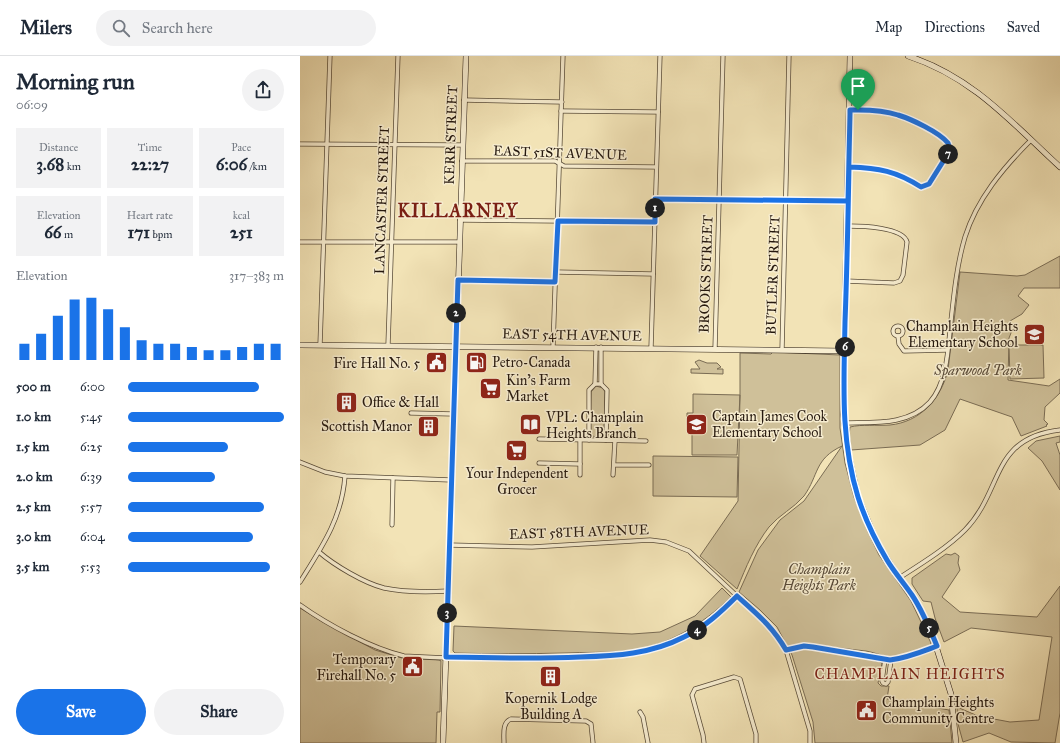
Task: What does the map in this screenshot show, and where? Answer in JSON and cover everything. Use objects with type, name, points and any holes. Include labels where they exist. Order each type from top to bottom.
[{"type":"street","points":[[320,345],[330,56]]},
{"type":"street","name":"LANCASTER STREET","points":[[388,345],[398,56]]},
{"type":"street","name":"KERR STREET","points":[[443,743],[466,56]]},
{"type":"street","points":[[553,347],[563,56]]},
{"type":"street","points":[[651,348],[660,56]]},
{"type":"street","name":"BROOKS STREET","points":[[715,349],[723,56]]},
{"type":"street","name":"BUTLER STREET","points":[[782,350],[789,56]]},
{"type":"street","points":[[850,56],[848,226],[844,351],[844,423],[850,466],[858,497],[873,533],[888,561],[918,606],[937,646],[951,694],[956,743]]},
{"type":"street","points":[[908,56],[945,71],[969,85],[992,104],[1060,167]]},
{"type":"street","points":[[464,100],[562,102]]},
{"type":"street","points":[[849,167],[891,172],[906,177],[921,187],[929,184],[949,152],[948,143],[933,131],[912,120],[897,115],[850,110]]},
{"type":"street","points":[[561,111],[658,112]]},
{"type":"street","points":[[844,423],[899,420],[919,410],[930,402],[940,386],[944,373],[956,278],[962,247],[970,224],[989,188],[1004,169],[1031,140]]},
{"type":"street","points":[[300,144],[462,145]]},
{"type":"street","name":"EAST 51ST AVENUE","points":[[462,161],[554,161],[564,166],[656,167]]},
{"type":"street","points":[[655,199],[848,201]]},
{"type":"street","points":[[460,220],[655,222]]},
{"type":"street","points":[[846,281],[900,281],[903,275],[907,242],[906,238],[902,234],[887,230],[848,226]]},
{"type":"street","points":[[300,242],[459,242]]},
{"type":"street","points":[[556,272],[653,274]]},
{"type":"street","points":[[458,280],[555,282]]},
{"type":"street","points":[[898,336],[899,344],[904,351],[947,350]]},
{"type":"street","name":"EAST 54TH AVENUE","points":[[300,344],[844,351]]},
{"type":"street","points":[[589,440],[589,390],[595,384],[598,347]]},
{"type":"street","points":[[598,347],[601,384],[607,390],[606,440]]},
{"type":"street","points":[[595,384],[601,384]]},
{"type":"street","points":[[411,413],[453,414]]},
{"type":"street","points":[[899,578],[952,542],[966,529],[981,510],[1007,457],[1019,444],[1034,436],[1060,430]]},
{"type":"street","points":[[539,439],[646,440]]},
{"type":"street","points":[[580,440],[580,475]]},
{"type":"street","points":[[613,475],[615,464],[615,440]]},
{"type":"street","points":[[538,463],[580,464]]},
{"type":"street","points":[[301,464],[325,472],[345,476],[451,480]]},
{"type":"street","points":[[615,464],[649,465]]},
{"type":"street","points":[[300,582],[319,552],[335,521],[341,504],[345,476]]},
{"type":"street","points":[[392,524],[393,478]]},
{"type":"street","name":"EAST 58TH AVENUE","points":[[449,545],[532,547],[650,540],[666,542],[689,551],[737,596]]},
{"type":"street","points":[[319,552],[330,562],[366,581],[383,588],[448,591]]},
{"type":"street","points":[[300,605],[337,627],[374,646],[404,656],[514,659],[568,658],[620,656],[662,647],[684,638],[716,616],[737,596],[769,626],[786,650],[810,731],[810,743]]},
{"type":"street","points":[[786,650],[804,646],[890,660],[903,659],[937,646]]},
{"type":"street","points":[[884,659],[883,684],[888,682],[890,660]]},
{"type":"street","points":[[704,743],[692,695],[695,689],[734,677],[740,679],[756,734],[756,743]]},
{"type":"street","points":[[640,712],[648,743]]},
{"type":"street","points":[[504,743],[505,724],[511,719],[586,722],[590,724],[593,743]]},
{"type":"green space","name":"Sparwood Park","points":[[1060,256],[1060,288],[1024,288],[1018,296],[1029,305],[1022,314],[1010,321],[1011,333],[1009,338],[1008,380],[1049,386],[1060,379],[1060,393],[1045,407],[1044,420],[1048,424],[1046,425],[1047,426],[1021,436],[1012,417],[960,399],[945,430],[920,445],[851,450],[849,435],[850,427],[890,425],[911,419],[928,407],[940,390],[945,381],[948,370],[960,272],[1017,276],[1025,275]]},
{"type":"green space","points":[[1009,345],[1043,345],[1044,378],[1010,379]]},
{"type":"green space","name":"Champlain Heights Park","points":[[773,352],[840,355],[840,428],[845,463],[854,497],[879,555],[911,601],[931,643],[930,646],[910,654],[897,657],[885,656],[866,651],[810,644],[805,644],[805,648],[881,662],[882,664],[878,683],[881,686],[889,686],[887,699],[949,710],[952,743],[815,743],[813,722],[792,655],[777,627],[739,592],[758,550],[780,520],[804,501],[842,446],[826,456],[818,468],[804,496],[769,527],[747,564],[737,589],[700,556],[738,501],[740,353],[771,354]]},
{"type":"green space","points":[[699,360],[707,363],[717,363],[721,367],[717,369],[723,369],[723,374],[691,373],[691,369],[700,369],[695,362]]},
{"type":"green space","points":[[596,386],[603,388],[605,392],[604,434],[597,437],[590,434],[591,392]]},
{"type":"green space","points":[[693,394],[740,395],[737,455],[692,455],[692,426],[687,425],[687,413],[693,413]]},
{"type":"green space","points":[[1060,436],[1060,442],[1056,443],[1060,455],[1060,490],[1042,461],[1028,448],[1036,441]]},
{"type":"green space","points":[[653,456],[738,457],[737,497],[653,496]]},
{"type":"green space","points":[[955,553],[959,556],[958,563],[960,570],[942,597],[960,612],[1037,617],[1060,586],[1060,713],[1055,743],[1011,742],[989,733],[963,742],[958,724],[957,707],[978,716],[1010,722],[1039,720],[1052,637],[971,628],[944,642],[931,602],[923,601],[912,584],[912,578],[946,554],[951,555]]},
{"type":"green space","points":[[722,588],[731,597],[709,616],[684,633],[656,645],[642,649],[611,652],[536,654],[455,653],[453,651],[454,626],[632,634],[660,632],[695,616]]},
{"type":"green space","points":[[300,608],[375,650],[402,658],[441,661],[440,712],[437,712],[436,743],[300,743]]},
{"type":"place","name":"Champlain Heights Elementary School","points":[[1034,334]]},
{"type":"place","name":"Petro-Canada","points":[[476,362]]},
{"type":"place","name":"Fire Hall No. 5","points":[[436,363]]},
{"type":"place","name":"Kin's Farm Market","points":[[490,388]]},
{"type":"place","name":"Office & Hall","points":[[347,402]]},
{"type":"place","name":"Captain James Cook Elementary School","points":[[696,424]]},
{"type":"place","name":"VPL: Champlain Heights Branch","points":[[531,425]]},
{"type":"place","name":"Scottish Manor","points":[[428,426]]},
{"type":"place","name":"Your Independent Grocer","points":[[517,451]]},
{"type":"place","name":"Temporary Firehall No. 5","points":[[412,667]]},
{"type":"place","name":"Kopernik Lodge Building A","points":[[551,676]]},
{"type":"place","name":"Champlain Heights Community Centre","points":[[867,710]]},
{"type":"district","name":"KILLARNEY","points":[[458,211]]},
{"type":"district","name":"CHAMPLAIN HEIGHTS","points":[[910,674]]},
{"type":"route","points":[[850,110],[858,110],[897,115],[912,120],[933,131],[948,143],[949,147],[949,152],[929,184],[921,187],[906,177],[891,172],[849,167],[844,358],[843,410],[845,434],[850,466],[858,497],[873,533],[888,561],[921,611],[937,646],[903,659],[890,660],[804,646],[786,650],[769,626],[737,596],[704,626],[684,638],[662,647],[639,653],[620,656],[568,658],[514,659],[446,657],[458,280],[555,282],[558,221],[655,222],[655,199],[848,201],[850,110]]}]
